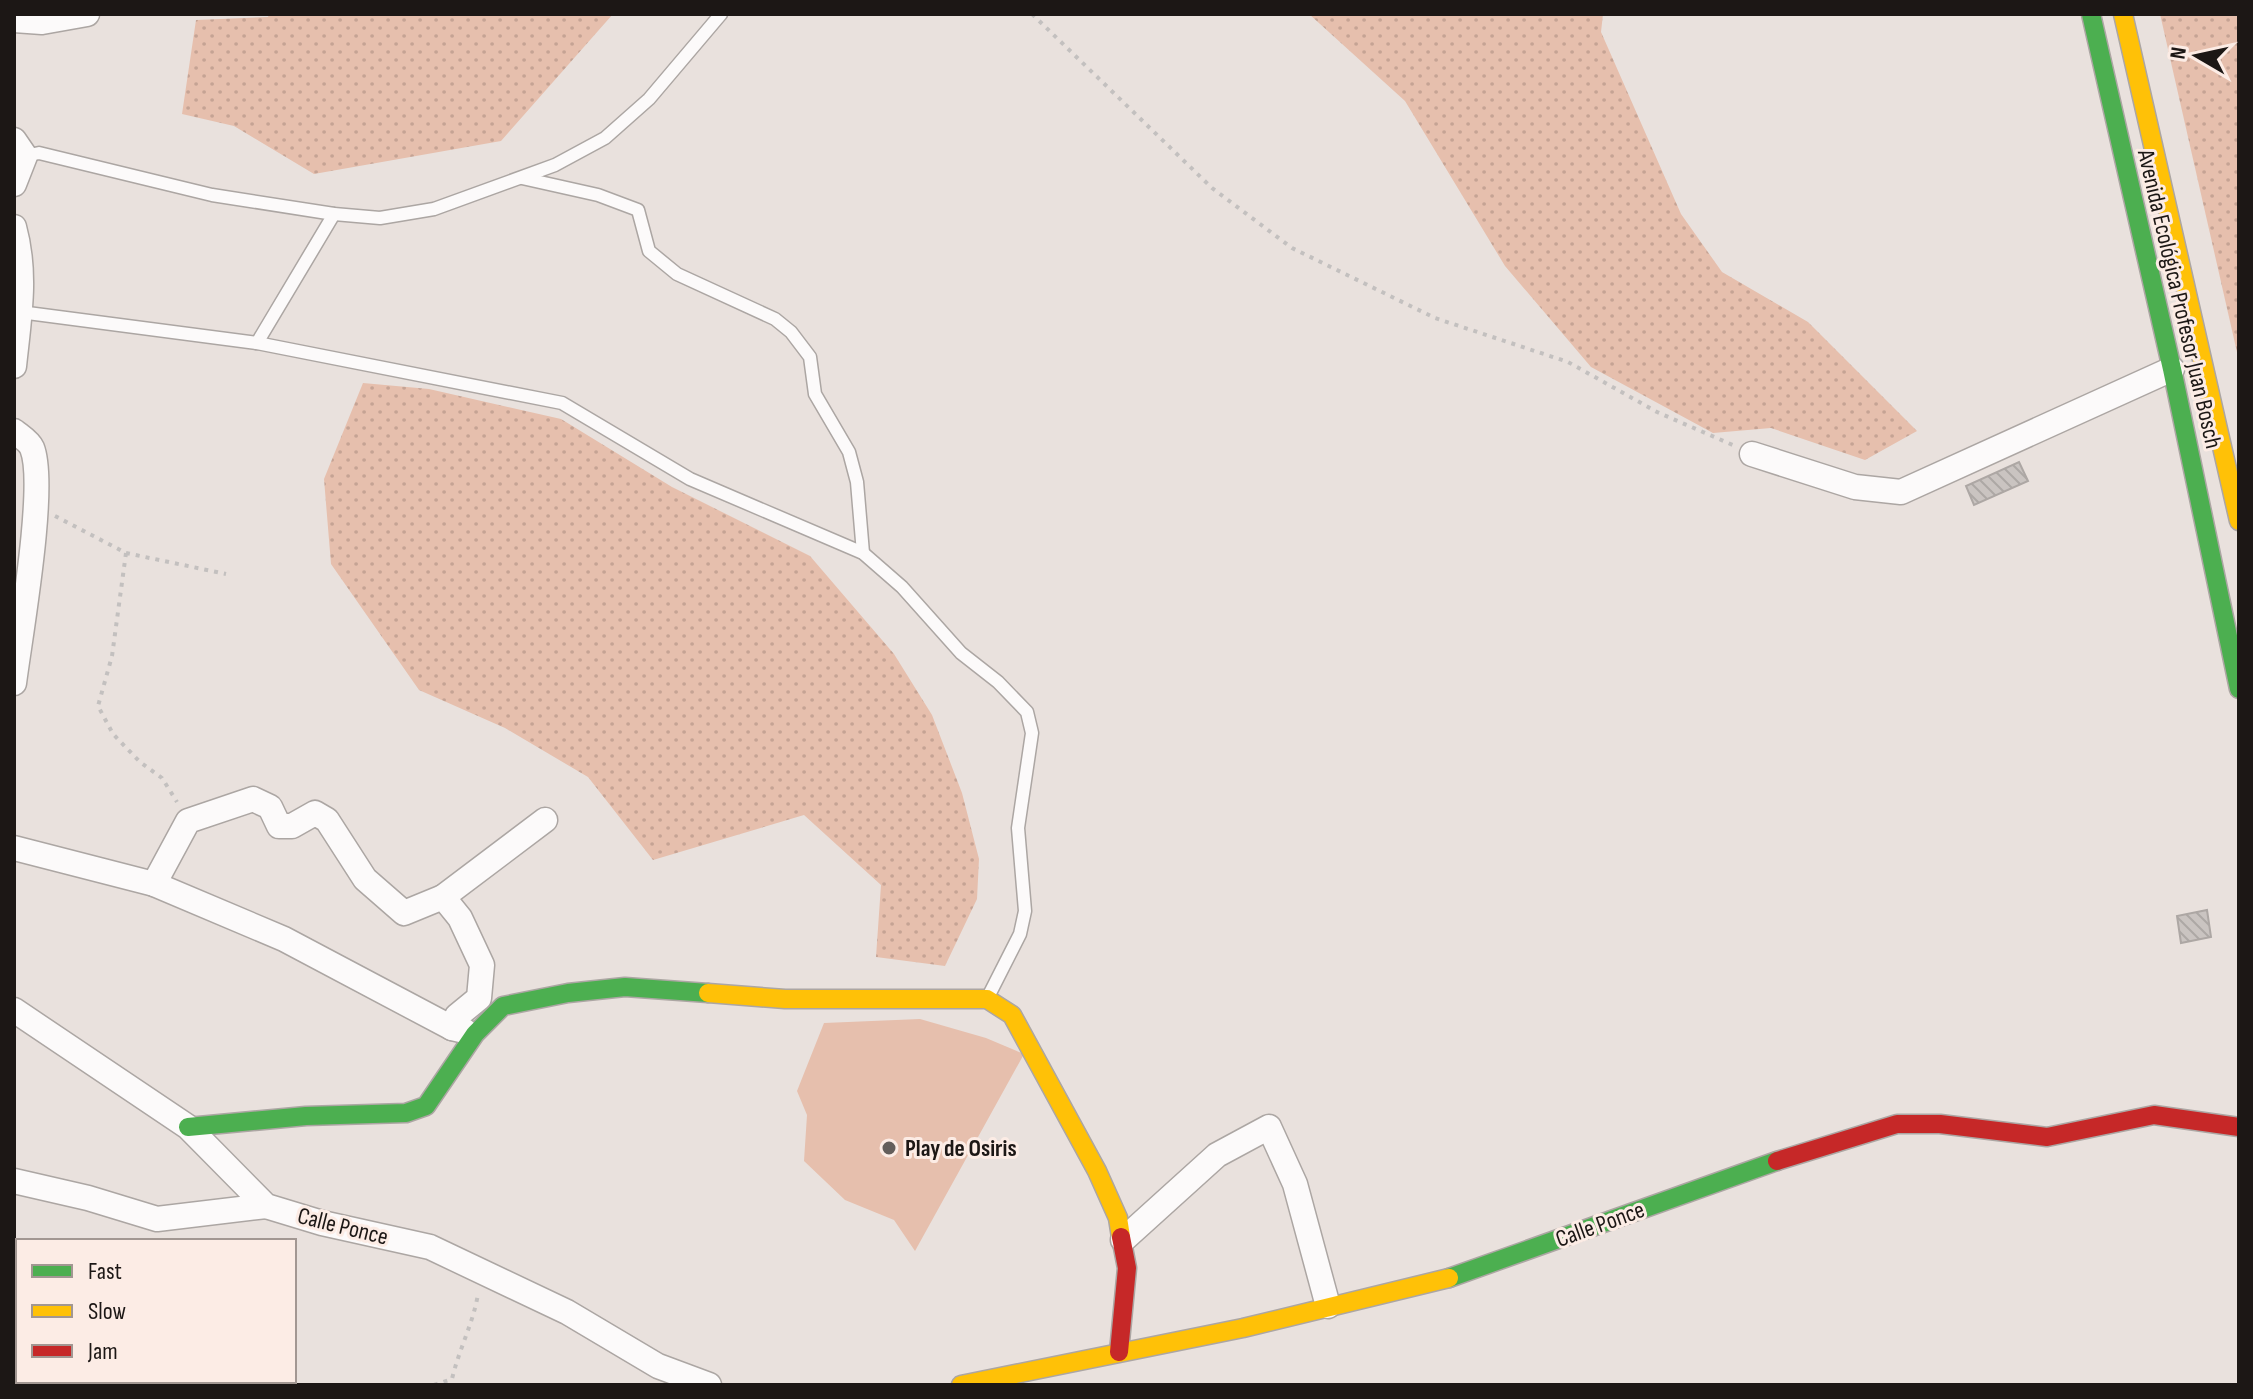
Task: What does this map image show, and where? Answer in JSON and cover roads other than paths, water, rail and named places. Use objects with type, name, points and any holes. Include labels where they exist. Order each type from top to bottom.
[{"type":"street","points":[[14,20],[42,22],[87,14]]},
{"type":"street","name":"Avenida Ecológica Profesor Juan Bosch","points":[[2091,14],[2172,369],[2239,689]]},
{"type":"street","name":"Avenida Ecológica Profesor Juan Bosch","points":[[2123,14],[2239,521]]},
{"type":"street","points":[[14,184],[20,148]]},
{"type":"street","points":[[14,227],[22,258],[14,366]]},
{"type":"street","points":[[1752,454],[1855,487],[1901,492],[2172,369]]},
{"type":"street","points":[[14,431],[31,445],[36,470],[36,505],[20,583],[14,683]]},
{"type":"street","points":[[154,884],[188,821],[253,799],[270,807],[279,826],[292,826],[315,813],[327,820],[365,879],[404,913],[443,897],[545,820]]},
{"type":"street","points":[[14,848],[154,884],[284,939],[464,1031]]},
{"type":"street","points":[[443,897],[460,918],[482,965],[479,998],[457,1016],[464,1031]]},
{"type":"street","points":[[188,1127],[306,1116],[406,1113],[426,1106],[464,1031],[503,1006],[625,987],[785,999],[987,999],[1012,1015],[1019,1027],[1097,1171],[1123,1240],[1127,1268],[1119,1352]]},
{"type":"street","name":"Calle Ponce","points":[[14,1010],[188,1127],[266,1206],[322,1223],[430,1247],[567,1312],[651,1375],[709,1385]]},
{"type":"street","name":"Calle Ponce","points":[[961,1385],[1243,1328],[1450,1278],[1775,1161],[1897,1124],[1940,1124],[2047,1137],[2154,1115],[2239,1127]]},
{"type":"street","points":[[1123,1240],[1217,1155],[1269,1127],[1295,1184],[1328,1306]]},
{"type":"street","points":[[14,1181],[88,1198],[157,1219],[266,1206]]},
{"type":"lane","points":[[20,148],[212,195],[334,214],[380,218],[434,209],[555,165],[605,138],[649,99],[721,14]]},
{"type":"lane","points":[[519,177],[598,195],[638,210],[649,251],[677,274],[775,319],[791,332],[810,357],[815,394],[849,452],[857,482],[863,553]]},
{"type":"lane","points":[[257,343],[334,214]]},
{"type":"lane","points":[[20,312],[257,343],[562,403],[690,479],[863,553],[902,587],[961,653],[998,682],[1027,712],[1032,733],[1018,828],[1025,911],[1020,934],[987,999]]},
{"type":"place","name":"Play de Osiris","points":[[889,1148]]}]
